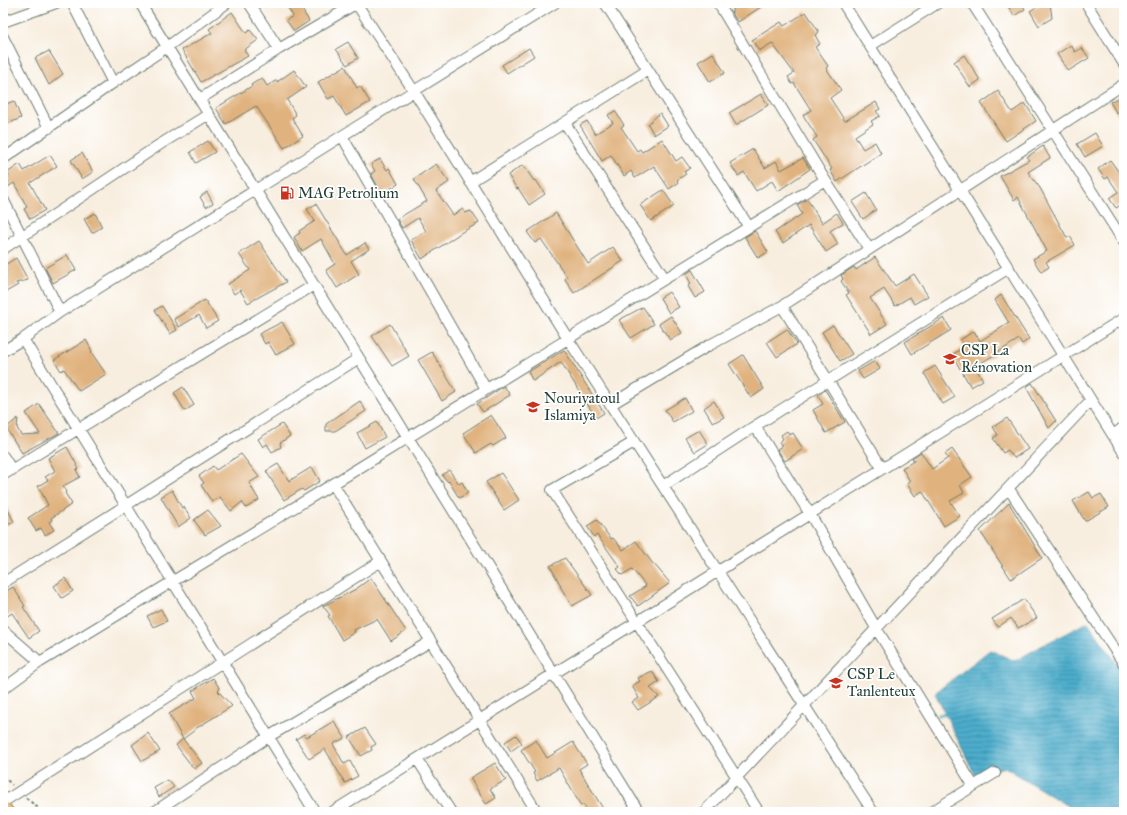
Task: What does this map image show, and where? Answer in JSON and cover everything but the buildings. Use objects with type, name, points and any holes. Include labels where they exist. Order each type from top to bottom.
[{"type":"street","points":[[3,22],[56,3]]},
{"type":"street","points":[[72,3],[113,83]]},
{"type":"street","points":[[140,3],[639,812]]},
{"type":"street","points":[[3,159],[167,47],[227,3]]},
{"type":"street","points":[[249,3],[279,49]]},
{"type":"street","points":[[200,99],[356,3],[414,91],[610,405],[873,812]]},
{"type":"street","points":[[3,351],[23,339],[60,312],[555,3]]},
{"type":"street","points":[[605,3],[749,227]]},
{"type":"street","points":[[718,3],[824,180],[869,249]]},
{"type":"street","points":[[843,3],[1124,453]]},
{"type":"street","points":[[870,46],[938,3]]},
{"type":"street","points":[[972,3],[1124,242]]},
{"type":"street","points":[[1086,3],[1124,64]]},
{"type":"street","points":[[3,37],[49,128]]},
{"type":"street","points":[[470,182],[648,70]]},
{"type":"street","points":[[610,405],[708,346],[782,306],[1124,84]]},
{"type":"street","points":[[3,249],[159,145],[209,114]]},
{"type":"street","points":[[565,122],[665,279]]},
{"type":"street","points":[[342,136],[486,389]]},
{"type":"street","points":[[3,689],[40,662],[408,438],[824,180]]},
{"type":"street","points":[[3,199],[60,312]]},
{"type":"street","points":[[663,486],[1009,268]]},
{"type":"street","points":[[3,456],[7,472],[314,285]]},
{"type":"street","points":[[782,306],[882,468]]},
{"type":"street","points":[[332,812],[1124,318]]},
{"type":"street","points":[[23,339],[315,812]]},
{"type":"street","points":[[3,583],[359,358]]},
{"type":"street","points":[[704,812],[1091,400]]},
{"type":"street","points":[[756,426],[810,514],[876,628],[973,785]]},
{"type":"street","points":[[1112,435],[1124,428]]},
{"type":"street","points":[[634,442],[552,490],[638,621],[759,812]]},
{"type":"street","points":[[333,484],[537,812]]},
{"type":"street","points":[[1009,489],[1124,664]]},
{"type":"street","points":[[3,802],[381,561]]},
{"type":"street","points":[[3,630],[40,662]]},
{"type":"street","points":[[154,812],[268,737],[431,641]]},
{"type":"street","points":[[417,759],[450,812]]},
{"type":"street","points":[[931,812],[973,785],[995,773]]},
{"type":"water","points":[[1088,622],[1124,674],[1124,812],[1077,812],[1005,767],[975,775],[935,693],[990,650],[1015,661]]},
{"type":"waterway","points":[[939,715],[949,714]]},
{"type":"place","name":"MAG Petrolium","points":[[287,193]]},
{"type":"place","name":"CSP La Rénovation","points":[[950,359]]},
{"type":"place","name":"Nouriyatoul Islamiya","points":[[533,407]]},
{"type":"place","name":"CSP Le Tanlenteux","points":[[836,683]]}]
